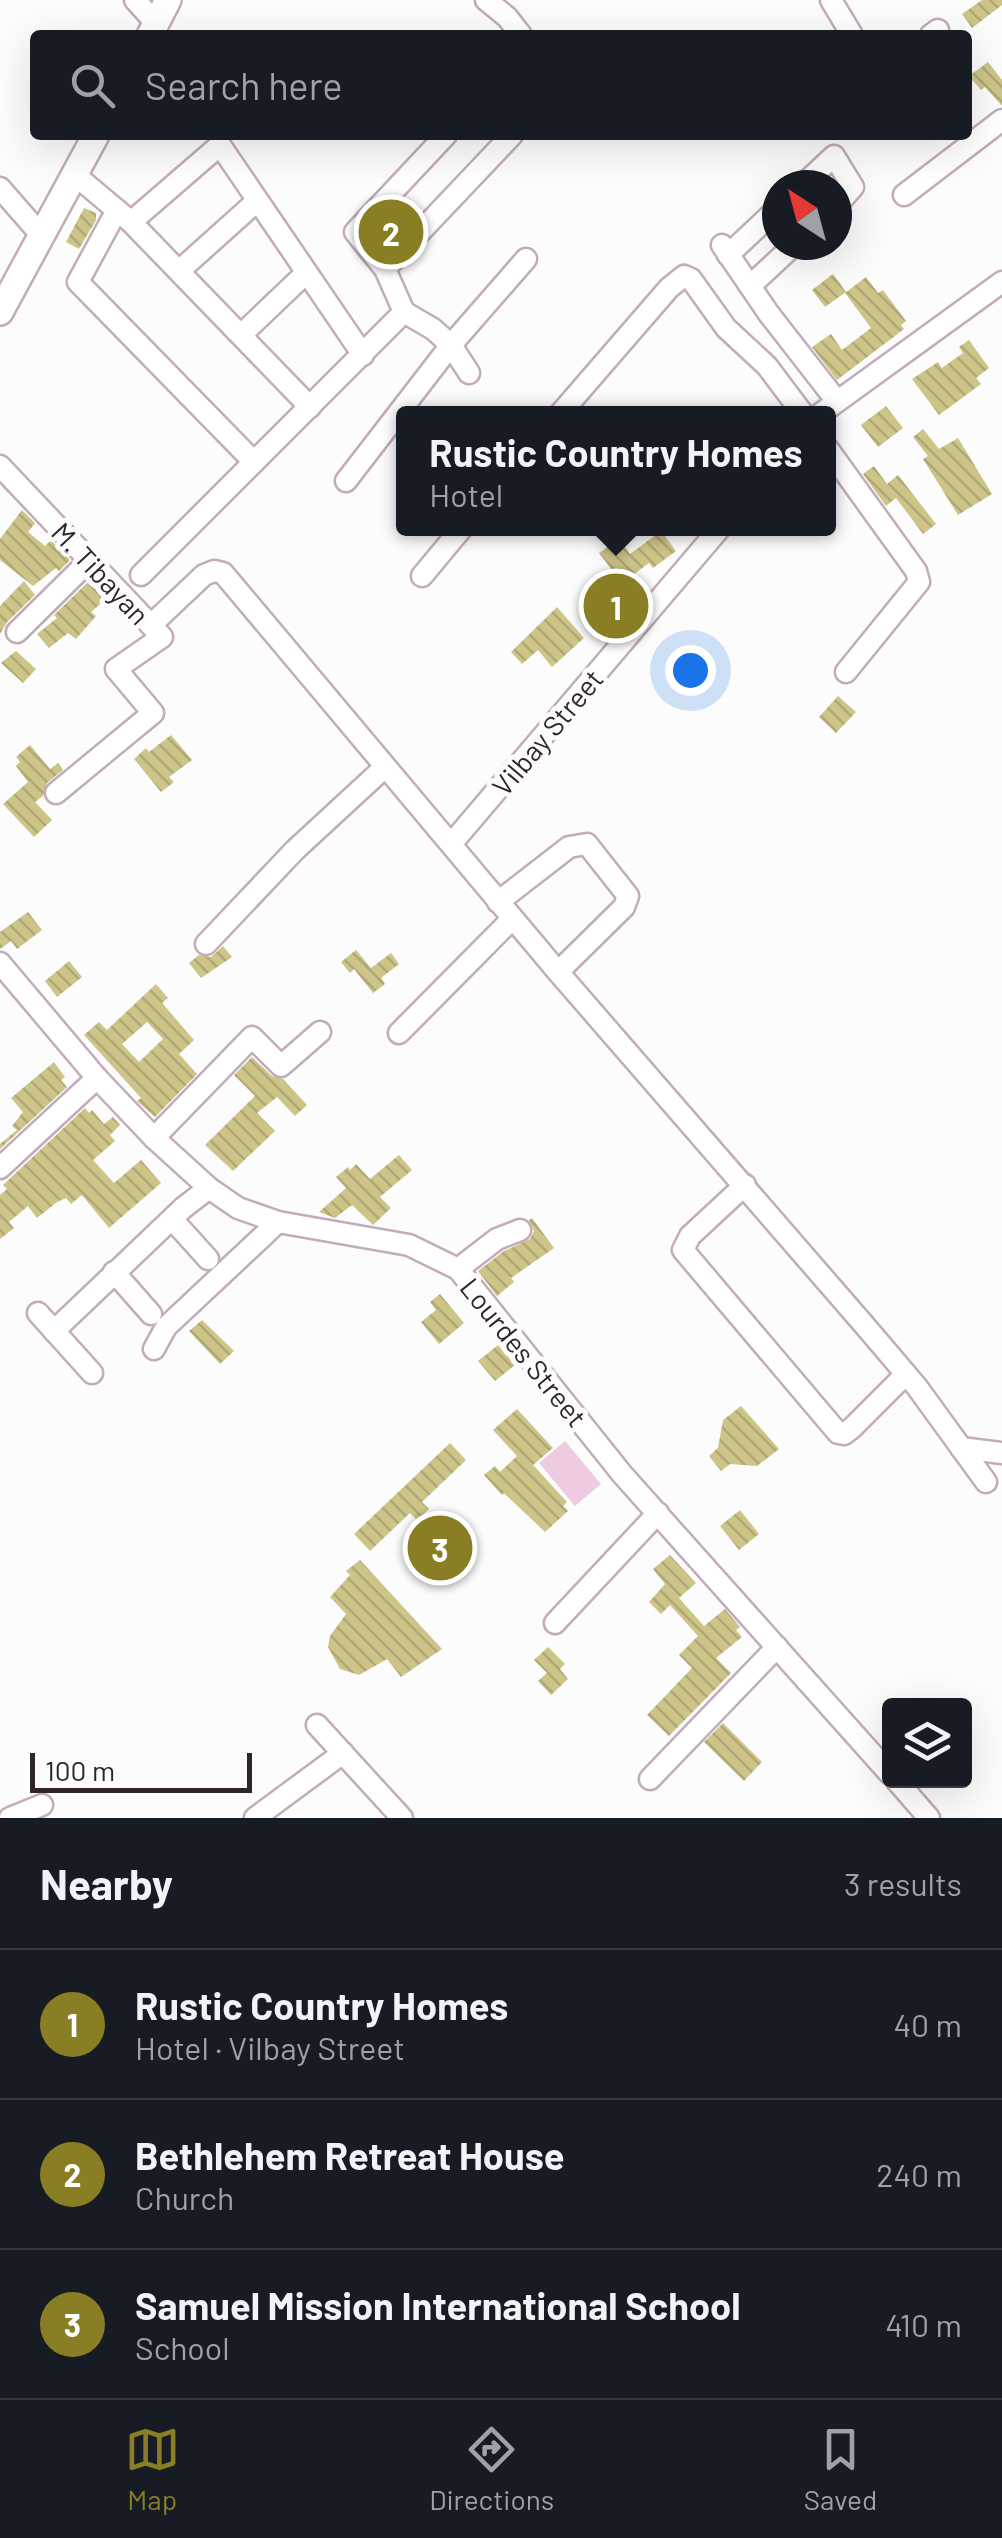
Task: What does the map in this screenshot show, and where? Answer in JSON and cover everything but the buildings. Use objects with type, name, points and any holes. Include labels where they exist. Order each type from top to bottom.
[{"type":"main road","points":[[153,29],[168,0]]},
{"type":"main road","points":[[0,312],[93,140]]},
{"type":"street","points":[[135,0],[153,29]]},
{"type":"street","points":[[486,0],[518,30]]},
{"type":"street","points":[[831,0],[849,30]]},
{"type":"street","points":[[904,194],[1002,120]]},
{"type":"street","points":[[441,140],[355,232],[385,269],[404,312],[452,345],[469,373]]},
{"type":"street","points":[[385,269],[507,140]]},
{"type":"street","points":[[254,462],[78,282],[124,216],[220,145],[363,355]]},
{"type":"street","points":[[819,170],[834,156],[843,170]]},
{"type":"street","points":[[74,174],[124,216],[310,407]]},
{"type":"street","points":[[0,188],[42,236]]},
{"type":"street","points":[[179,271],[256,201]]},
{"type":"street","points":[[762,222],[725,250],[827,406]]},
{"type":"street","points":[[404,406],[526,259]]},
{"type":"street","points":[[750,286],[778,260]]},
{"type":"street","points":[[242,334],[306,273]]},
{"type":"street","points":[[567,406],[669,288],[684,276],[726,328],[767,366],[797,406]]},
{"type":"street","points":[[829,406],[1002,282]]},
{"type":"street","points":[[141,575],[404,312]]},
{"type":"street","points":[[346,481],[396,417]]},
{"type":"street","points":[[836,460],[916,572],[919,582],[846,672]]},
{"type":"street","name":"M. Tibayan","points":[[3,475],[162,637],[116,670],[153,712],[56,793]]},
{"type":"street","points":[[422,576],[455,536]]},
{"type":"street","name":"Vilbay Street","points":[[452,844],[713,536]]},
{"type":"street","points":[[17,632],[90,560]]},
{"type":"street","points":[[151,625],[204,575],[214,570],[223,573],[505,910],[906,1374],[986,1482]]},
{"type":"street","points":[[206,944],[295,850],[385,767]]},
{"type":"street","points":[[399,1034],[505,910],[569,847],[587,844],[628,896],[624,907],[558,972]]},
{"type":"street","name":"Lourdes Street","points":[[0,963],[97,1078],[154,1138],[238,1208],[278,1222],[409,1246],[458,1269],[568,1408],[882,1765]]},
{"type":"street","points":[[154,1138],[252,1037],[280,1066],[320,1032]]},
{"type":"street","points":[[0,1168],[97,1078]]},
{"type":"street","points":[[745,1185],[690,1236],[683,1250],[838,1433],[852,1428],[906,1374]]},
{"type":"street","points":[[54,1331],[210,1188]]},
{"type":"street","points":[[172,1220],[208,1258]]},
{"type":"street","points":[[154,1349],[166,1328],[278,1222]]},
{"type":"street","points":[[458,1269],[497,1239],[520,1230]]},
{"type":"street","points":[[114,1272],[151,1314]]},
{"type":"street","points":[[38,1314],[92,1372]]},
{"type":"street","points":[[961,1448],[1002,1453]]},
{"type":"street","points":[[554,1623],[658,1513]]},
{"type":"street","points":[[650,1779],[777,1648]]},
{"type":"street","points":[[318,1725],[402,1818]]},
{"type":"street","points":[[255,1818],[342,1752]]},
{"type":"street","points":[[902,1788],[925,1817]]},
{"type":"street","points":[[10,1818],[42,1805]]},
{"type":"shaded area","points":[[565,1441],[601,1484],[575,1506],[539,1463]]},
{"type":"place","name":"Bethlehem Retreat House","points":[[391,232]]},
{"type":"place","name":"Rustic Country Homes","points":[[616,606]]},
{"type":"place","name":"Samuel Mission International School","points":[[440,1548]]}]
